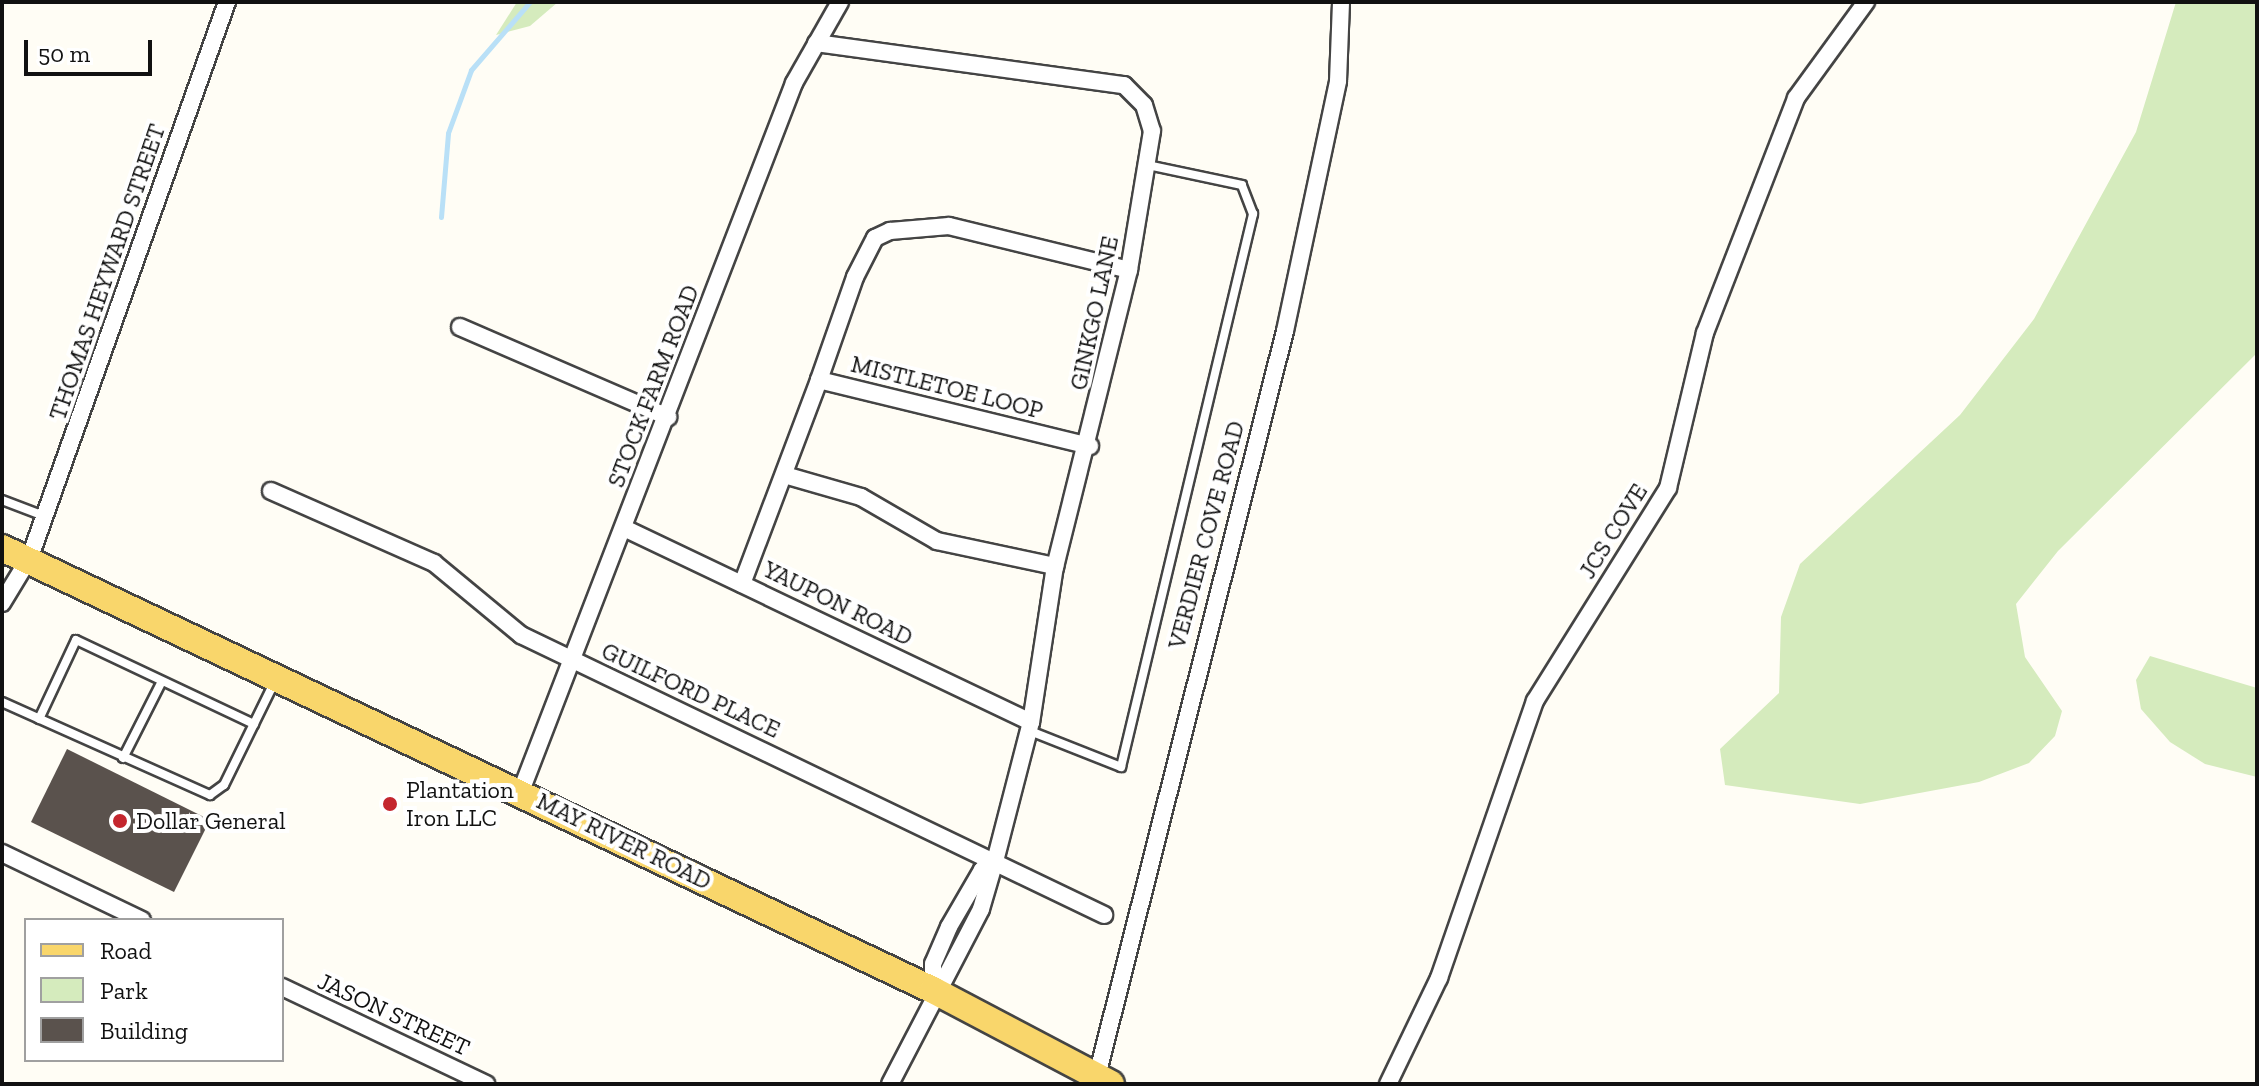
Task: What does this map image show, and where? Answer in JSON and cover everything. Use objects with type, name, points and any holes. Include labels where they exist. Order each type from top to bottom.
[{"type":"main road","name":"MAY RIVER ROAD","points":[[2,548],[30,557],[933,990],[1100,1081]]},
{"type":"street","name":"THOMAS HEYWARD STREET","points":[[2,603],[30,557],[45,517],[227,2]]},
{"type":"street","name":"STOCK FARM ROAD","points":[[521,791],[668,417],[794,83],[840,2]]},
{"type":"street","name":"VERDIER COVE ROAD","points":[[1100,1081],[1285,331],[1338,81],[1341,2]]},
{"type":"street","name":"JCS COVE","points":[[1388,1084],[1439,978],[1535,701],[1668,488],[1705,333],[1796,98],[1866,2]]},
{"type":"street","name":"GINKGO LANE","points":[[816,43],[1124,85],[1144,105],[1152,131],[1129,270],[1090,446],[1055,566],[1030,726],[995,861],[981,909],[933,990],[890,1084]]},
{"type":"street","points":[[819,380],[855,277],[875,238],[890,231],[949,226],[1129,270]]},
{"type":"street","points":[[460,327],[668,417]]},
{"type":"street","name":"MISTLETOE LOOP","points":[[742,584],[788,476],[819,380],[1090,446]]},
{"type":"street","points":[[788,476],[861,497],[937,541],[1055,566]]},
{"type":"street","name":"GUILFORD PLACE","points":[[271,491],[434,563],[521,635],[1104,915]]},
{"type":"street","name":"YAUPON ROAD","points":[[624,528],[1030,726]]},
{"type":"street","points":[[2,853],[138,918]]},
{"type":"street","name":"JASON STREET","points":[[284,988],[486,1084]]},
{"type":"lane","points":[[1030,726],[1121,767],[1253,214],[1242,185],[1148,165]]},
{"type":"lane","points":[[2,500],[45,517]]},
{"type":"lane","points":[[39,719],[76,640],[254,724]]},
{"type":"lane","points":[[2,702],[210,795],[224,785],[277,675]]},
{"type":"lane","points":[[123,758],[162,681]]},
{"type":"green space","points":[[517,2],[558,2],[530,26],[496,35]]},
{"type":"green space","points":[[2176,2],[2257,2],[2257,353],[2058,551],[2016,604],[2025,657],[2062,711],[2055,736],[2029,763],[1979,782],[1860,804],[1725,785],[1720,749],[1779,693],[1781,617],[1800,564],[1960,415],[2034,319],[2136,132]]},
{"type":"green space","points":[[2150,656],[2257,688],[2257,777],[2205,764],[2170,742],[2141,709],[2136,680]]},
{"type":"building","name":"Dollar General","points":[[67,749],[210,820],[174,892],[31,822]]},
{"type":"waterway","points":[[441,217],[448,133],[471,70],[530,2]]},
{"type":"place","name":"Plantation Iron LLC","points":[[390,804]]},
{"type":"place","name":"Dollar General","points":[[120,821]]}]
